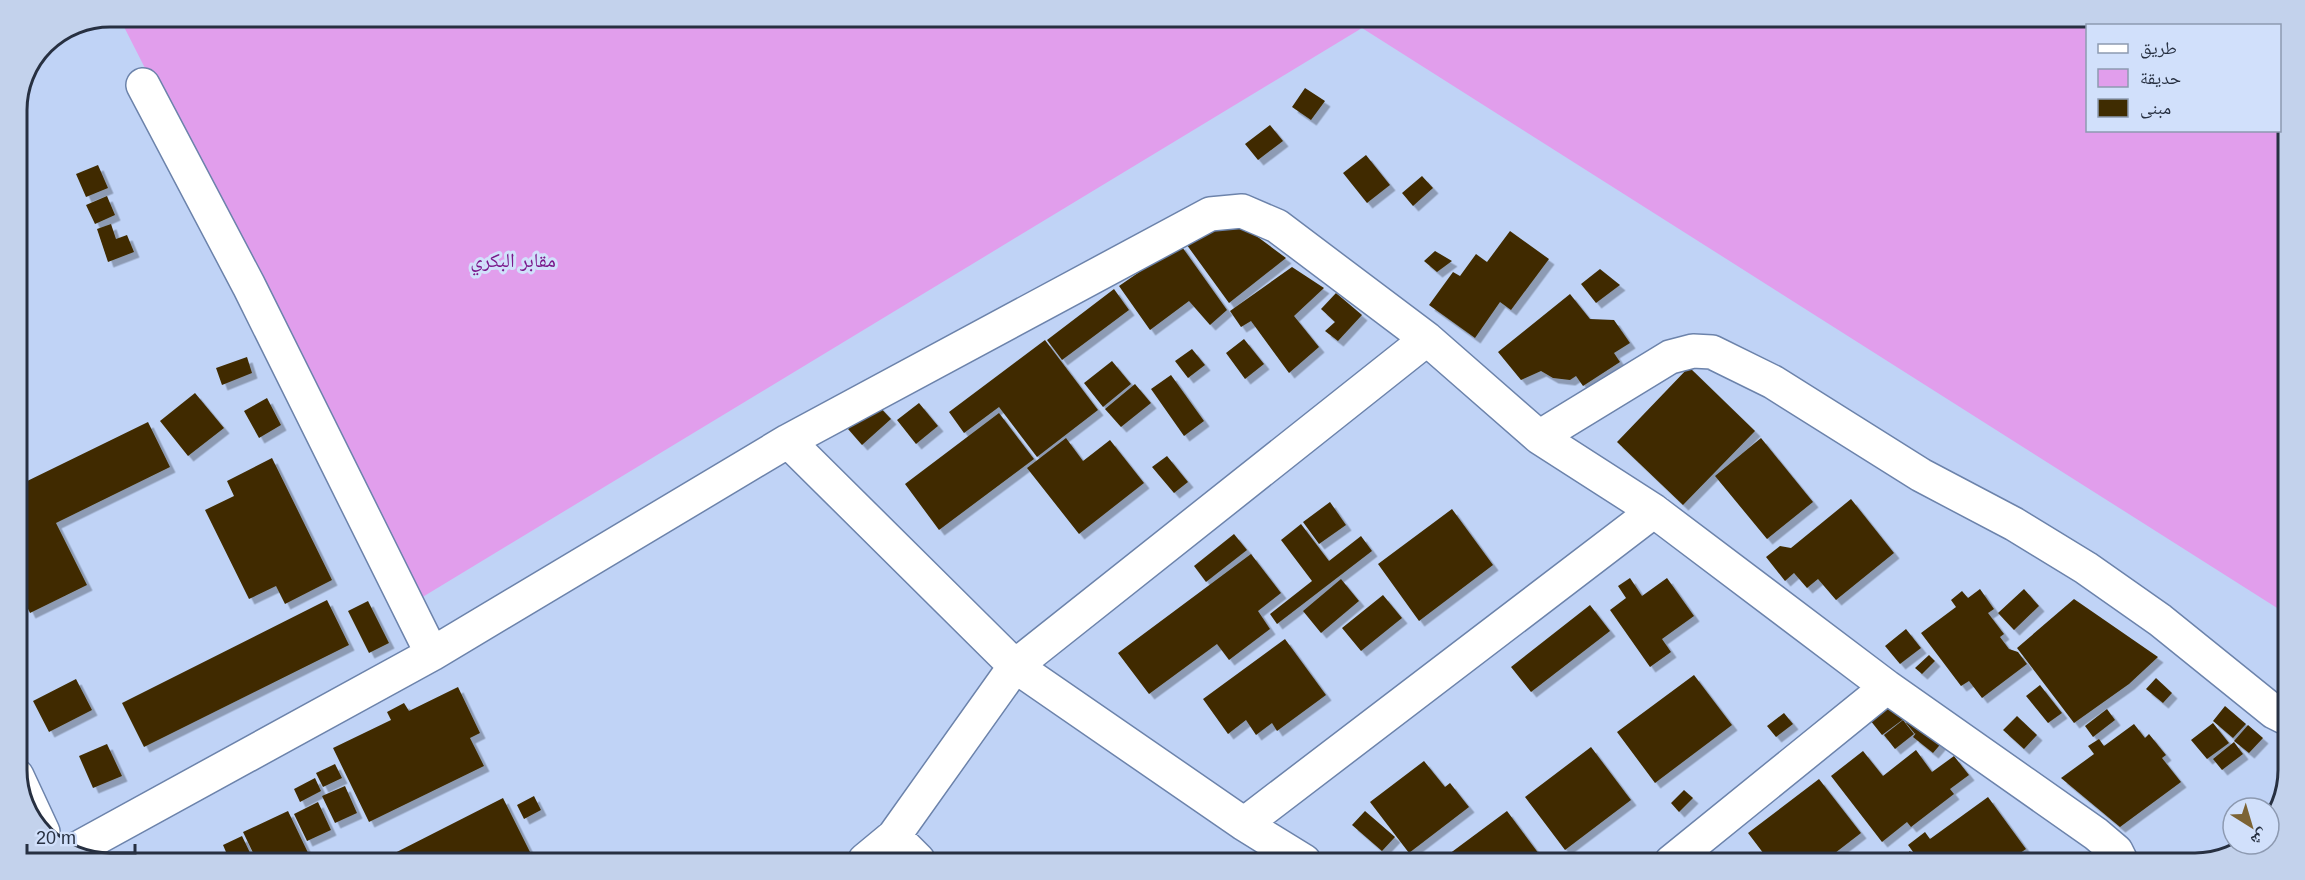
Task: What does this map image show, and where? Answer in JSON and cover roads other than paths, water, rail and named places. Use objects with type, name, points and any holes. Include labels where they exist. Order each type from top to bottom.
[{"type":"street","points":[[143,85],[249,286],[432,654]]},
{"type":"street","points":[[79,847],[432,654],[788,441],[1210,214],[1242,211],[1277,225],[1426,339],[1539,436],[1654,511],[1887,687],[2096,834],[2117,853]]},
{"type":"street","points":[[874,853],[894,836],[1015,666],[1426,339]]},
{"type":"street","points":[[1539,436],[1670,357],[1693,351],[1712,352],[1773,382],[1922,475],[2014,524],[2086,568],[2160,620],[2278,714]]},
{"type":"street","points":[[788,441],[1015,666],[1244,824],[1292,853]]},
{"type":"street","points":[[1244,824],[1654,511]]},
{"type":"street","points":[[1682,853],[1887,687]]},
{"type":"street","points":[[894,836],[911,853]]},
{"type":"park label","name":"مقابر البكري","points":[[513,260]]}]
